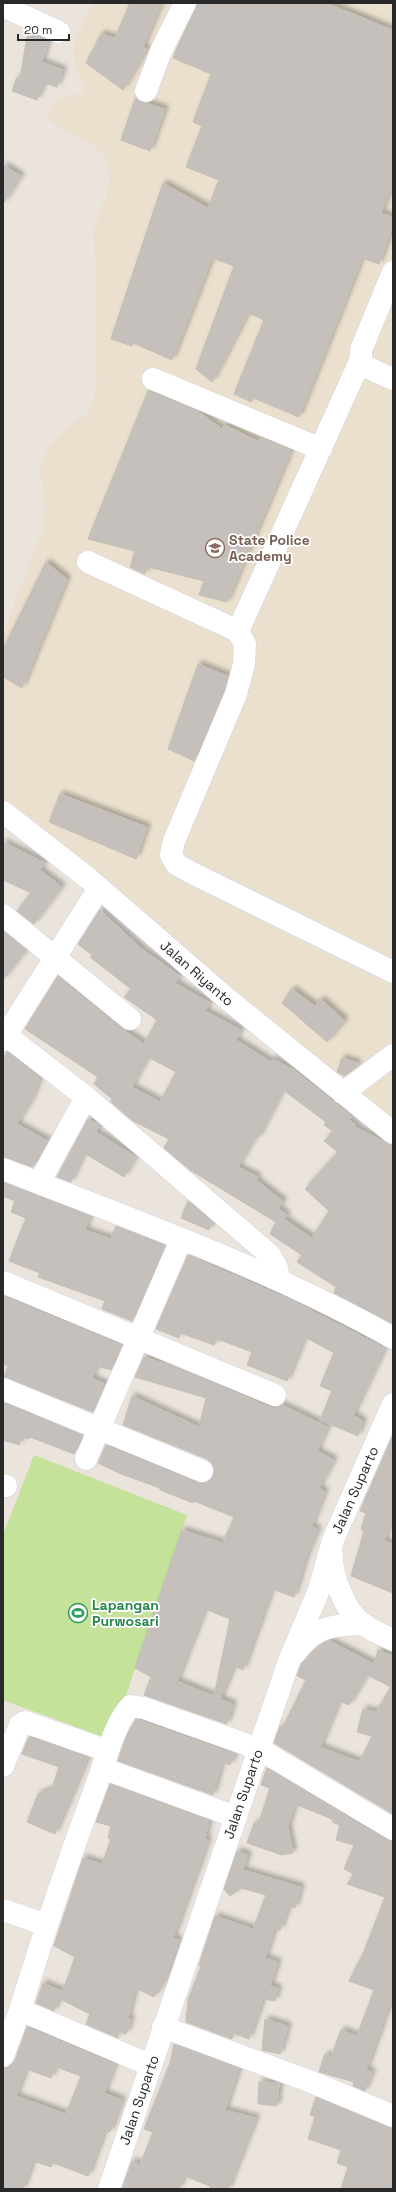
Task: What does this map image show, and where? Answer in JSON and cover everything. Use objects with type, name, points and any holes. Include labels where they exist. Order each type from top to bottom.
[{"type":"street","points":[[146,91],[161,51],[185,3]]},
{"type":"street","points":[[3,6],[59,32]]},
{"type":"street","points":[[393,272],[361,350],[361,359],[364,366],[393,379]]},
{"type":"street","points":[[238,630],[361,359]]},
{"type":"street","points":[[153,379],[320,449]]},
{"type":"street","points":[[88,562],[238,630],[245,644],[244,664],[236,694],[174,842],[171,855],[176,864],[393,972]]},
{"type":"street","name":"Jalan Riyanto","points":[[3,812],[94,883],[224,997],[393,1133]]},
{"type":"street","points":[[94,883],[49,953],[4,1036],[86,1097],[270,1255],[279,1279]]},
{"type":"street","points":[[3,915],[130,1019]]},
{"type":"street","points":[[3,1011],[49,953]]},
{"type":"street","points":[[343,1093],[355,1082],[393,1055]]},
{"type":"street","points":[[39,1183],[86,1097]]},
{"type":"street","points":[[3,1169],[279,1279],[341,1309],[393,1338]]},
{"type":"street","points":[[86,1459],[181,1240]]},
{"type":"street","points":[[3,1282],[275,1395]]},
{"type":"street","points":[[3,1389],[202,1471]]},
{"type":"street","name":"Jalan Suparto","points":[[109,2189],[150,2065],[289,1661],[319,1590],[333,1540],[388,1430],[393,1404]]},
{"type":"street","points":[[333,1540],[332,1559],[338,1588],[346,1604],[362,1624],[393,1640]]},
{"type":"street","points":[[289,1661],[303,1642],[316,1632],[335,1625],[362,1624]]},
{"type":"street","points":[[3,2056],[20,2010],[61,1880],[105,1760],[125,1711],[131,1706],[144,1708],[259,1749],[393,1829]]},
{"type":"street","points":[[3,1766],[20,1725],[26,1722],[105,1760],[236,1817]]},
{"type":"street","points":[[3,1910],[46,1925]]},
{"type":"street","points":[[20,2010],[150,2065]]},
{"type":"street","points":[[164,2027],[309,2081],[393,2116]]},
{"type":"shaded area","name":"State Police Academy","points":[[93,3],[393,3],[393,1133],[3,812],[3,639],[16,598],[44,527],[45,505],[39,469],[49,446],[65,429],[86,415],[94,401],[97,380],[95,360],[96,268],[93,233],[110,183],[108,161],[93,145],[53,123],[48,117],[49,110],[53,105],[62,99],[82,92],[84,86],[76,66],[73,53],[74,43]]},
{"type":"green space","name":"Lapangan Purwosari","points":[[34,1455],[187,1515],[111,1740],[3,1700],[3,1535]]},
{"type":"building","points":[[130,3],[161,3],[143,47],[147,49],[123,90],[86,63],[101,34],[115,38]]},
{"type":"building","points":[[197,3],[326,3],[393,30],[393,183],[381,213],[393,217],[393,225],[379,264],[362,258],[299,417],[253,398],[251,402],[234,394],[264,320],[248,313],[212,382],[196,369],[234,266],[212,258],[172,360],[133,343],[132,346],[111,339],[163,183],[208,208],[219,180],[186,167],[202,126],[193,122],[211,74],[173,58]]},
{"type":"building","points":[[28,31],[48,41],[42,62],[63,70],[57,87],[44,83],[37,100],[12,91],[17,77],[20,79]]},
{"type":"building","points":[[135,99],[165,109],[150,151],[121,140]]},
{"type":"building","points":[[3,165],[21,176],[3,204]]},
{"type":"building","points":[[148,391],[198,411],[222,429],[224,425],[258,441],[260,437],[291,450],[227,602],[199,595],[204,581],[148,567],[145,574],[130,567],[135,551],[88,539]]},
{"type":"building","points":[[46,562],[67,579],[22,688],[3,677],[3,649]]},
{"type":"building","points":[[198,664],[228,676],[224,690],[194,761],[168,749]]},
{"type":"building","points":[[60,794],[147,827],[136,859],[49,822]]},
{"type":"building","points":[[3,842],[45,863],[40,870],[62,887],[34,924],[17,911],[31,893],[3,880]]},
{"type":"building","points":[[100,910],[143,950],[180,976],[175,983],[210,1003],[205,1011],[241,1030],[236,1040],[271,1062],[273,1059],[294,1070],[352,1116],[349,1120],[356,1125],[355,1127],[393,1146],[393,1324],[334,1293],[336,1287],[297,1262],[302,1255],[270,1234],[276,1222],[190,1170],[164,1148],[169,1139],[133,1121],[111,1102],[112,1099],[94,1084],[98,1077],[25,1029],[58,976],[122,1029],[144,1044],[157,1020],[124,997],[131,989],[90,957],[92,955],[78,944]],"holes":[[[148,1057],[176,1072],[160,1102],[132,1087]],[[283,1090],[326,1122],[324,1125],[333,1131],[324,1141],[338,1152],[305,1189],[329,1211],[312,1238],[284,1219],[287,1215],[278,1208],[284,1202],[256,1180],[258,1177],[238,1167],[255,1137],[258,1138]]]},
{"type":"building","points":[[3,931],[26,950],[3,980]]},
{"type":"building","points":[[292,989],[315,1006],[321,999],[345,1021],[327,1042],[282,1003]]},
{"type":"building","points":[[7,1052],[40,1077],[33,1097],[17,1124],[48,1141],[33,1167],[3,1157],[3,1059]]},
{"type":"building","points":[[342,1058],[358,1063],[356,1067],[344,1076],[337,1072]]},
{"type":"building","points":[[88,1119],[99,1124],[96,1132],[136,1157],[124,1177],[84,1153],[71,1182],[57,1177]]},
{"type":"building","points":[[3,1182],[90,1216],[85,1230],[111,1239],[116,1226],[165,1246],[132,1321],[102,1309],[105,1301],[38,1277],[40,1273],[9,1261],[26,1218],[11,1212],[15,1201],[3,1196]]},
{"type":"building","points":[[188,1201],[213,1222],[209,1230],[181,1218]]},
{"type":"building","points":[[188,1255],[293,1301],[385,1348],[353,1415],[363,1421],[358,1436],[320,1420],[332,1391],[320,1386],[334,1353],[305,1337],[287,1381],[247,1365],[252,1352],[217,1339],[214,1345],[180,1333],[179,1338],[156,1329]]},
{"type":"building","points":[[3,1296],[121,1345],[111,1370],[97,1366],[92,1378],[105,1384],[93,1412],[4,1377],[8,1366],[3,1364]]},
{"type":"building","points":[[144,1357],[173,1366],[272,1408],[282,1405],[328,1427],[317,1451],[334,1460],[319,1488],[325,1492],[311,1527],[318,1529],[306,1557],[294,1597],[272,1589],[243,1670],[234,1666],[220,1699],[233,1704],[227,1724],[144,1695],[151,1677],[135,1668],[182,1530],[223,1543],[234,1517],[194,1501],[193,1503],[160,1490],[160,1488],[121,1474],[98,1463],[106,1445],[197,1483],[204,1483],[213,1476],[214,1469],[212,1463],[207,1459],[123,1425],[132,1396],[199,1427],[206,1398],[135,1377]],"holes":[[[205,1609],[230,1619],[214,1696],[177,1681]]]},
{"type":"building","points":[[3,1403],[83,1435],[74,1454],[30,1437],[29,1439],[22,1436],[19,1445],[3,1440]]},
{"type":"building","points":[[393,1435],[393,1515],[384,1541],[393,1544],[393,1593],[351,1576],[364,1531],[361,1529],[366,1513],[360,1511]]},
{"type":"building","points":[[330,1641],[374,1664],[378,1650],[393,1656],[393,1814],[274,1743],[280,1726],[283,1727],[306,1680],[297,1676],[302,1663],[322,1644]],"holes":[[[367,1675],[391,1687],[376,1712],[363,1709],[357,1732],[372,1736],[360,1762],[320,1747],[339,1701],[349,1705]]]},
{"type":"building","points":[[136,1719],[235,1754],[230,1765],[222,1762],[213,1795],[118,1761],[127,1735]]},
{"type":"building","points":[[29,1737],[88,1757],[55,1834],[27,1822],[38,1794],[52,1789],[59,1767],[22,1754]]},
{"type":"building","points":[[267,1768],[387,1840],[393,1841],[393,1994],[366,2070],[372,2072],[365,2091],[353,2086],[354,2082],[319,2072],[325,2054],[331,2057],[341,2030],[357,2036],[374,1990],[349,1981],[361,1959],[385,1897],[347,1884],[354,1874],[344,1869],[354,1845],[336,1840],[340,1825],[332,1822],[334,1820],[295,1804],[288,1827],[293,1853],[282,1855],[247,1843],[254,1823],[258,1825],[270,1788],[261,1785]]},
{"type":"building","points":[[110,1784],[209,1820],[205,1839],[208,1840],[173,1938],[179,1940],[164,1982],[154,1997],[135,1988],[128,2018],[131,2019],[126,2034],[118,2031],[118,2038],[86,2024],[90,2014],[60,1999],[75,1957],[54,1946],[83,1858],[102,1864],[111,1839],[108,1838],[111,1826],[96,1822]]},
{"type":"building","points":[[237,1851],[248,1855],[243,1870],[301,1887],[295,1908],[289,1906],[280,1930],[275,1928],[265,1958],[278,1962],[270,1986],[278,1988],[275,2001],[263,1999],[249,2039],[233,2033],[232,2039],[186,2022],[188,2000],[201,1966],[199,1965],[215,1916],[253,1929],[266,1895],[241,1888],[230,1896],[224,1889]]},
{"type":"building","points":[[43,1983],[62,1991],[54,2011],[36,2003]]},
{"type":"building","points":[[265,2019],[288,2026],[280,2054],[262,2050]]},
{"type":"building","points":[[27,2027],[115,2064],[104,2093],[122,2100],[110,2132],[105,2130],[88,2176],[53,2163],[51,2167],[33,2161],[23,2189],[3,2189],[3,2068],[11,2066],[15,2061]],"holes":[[[56,2067],[81,2076],[66,2114],[16,2096],[26,2069],[51,2078]]]},
{"type":"building","points":[[174,2044],[239,2068],[225,2110],[256,2118],[228,2189],[209,2189],[210,2186],[184,2176],[179,2189],[122,2189],[132,2161],[140,2165],[153,2132],[144,2129],[170,2063]]},
{"type":"building","points":[[259,2082],[279,2083],[277,2106],[258,2104]]},
{"type":"building","points":[[316,2097],[393,2128],[393,2189],[341,2189],[348,2167],[337,2163],[341,2150],[308,2139],[315,2117],[310,2115]]},
{"type":"place","name":"State Police Academy","points":[[215,548]]},
{"type":"place","name":"Lapangan Purwosari","points":[[78,1613]]}]
